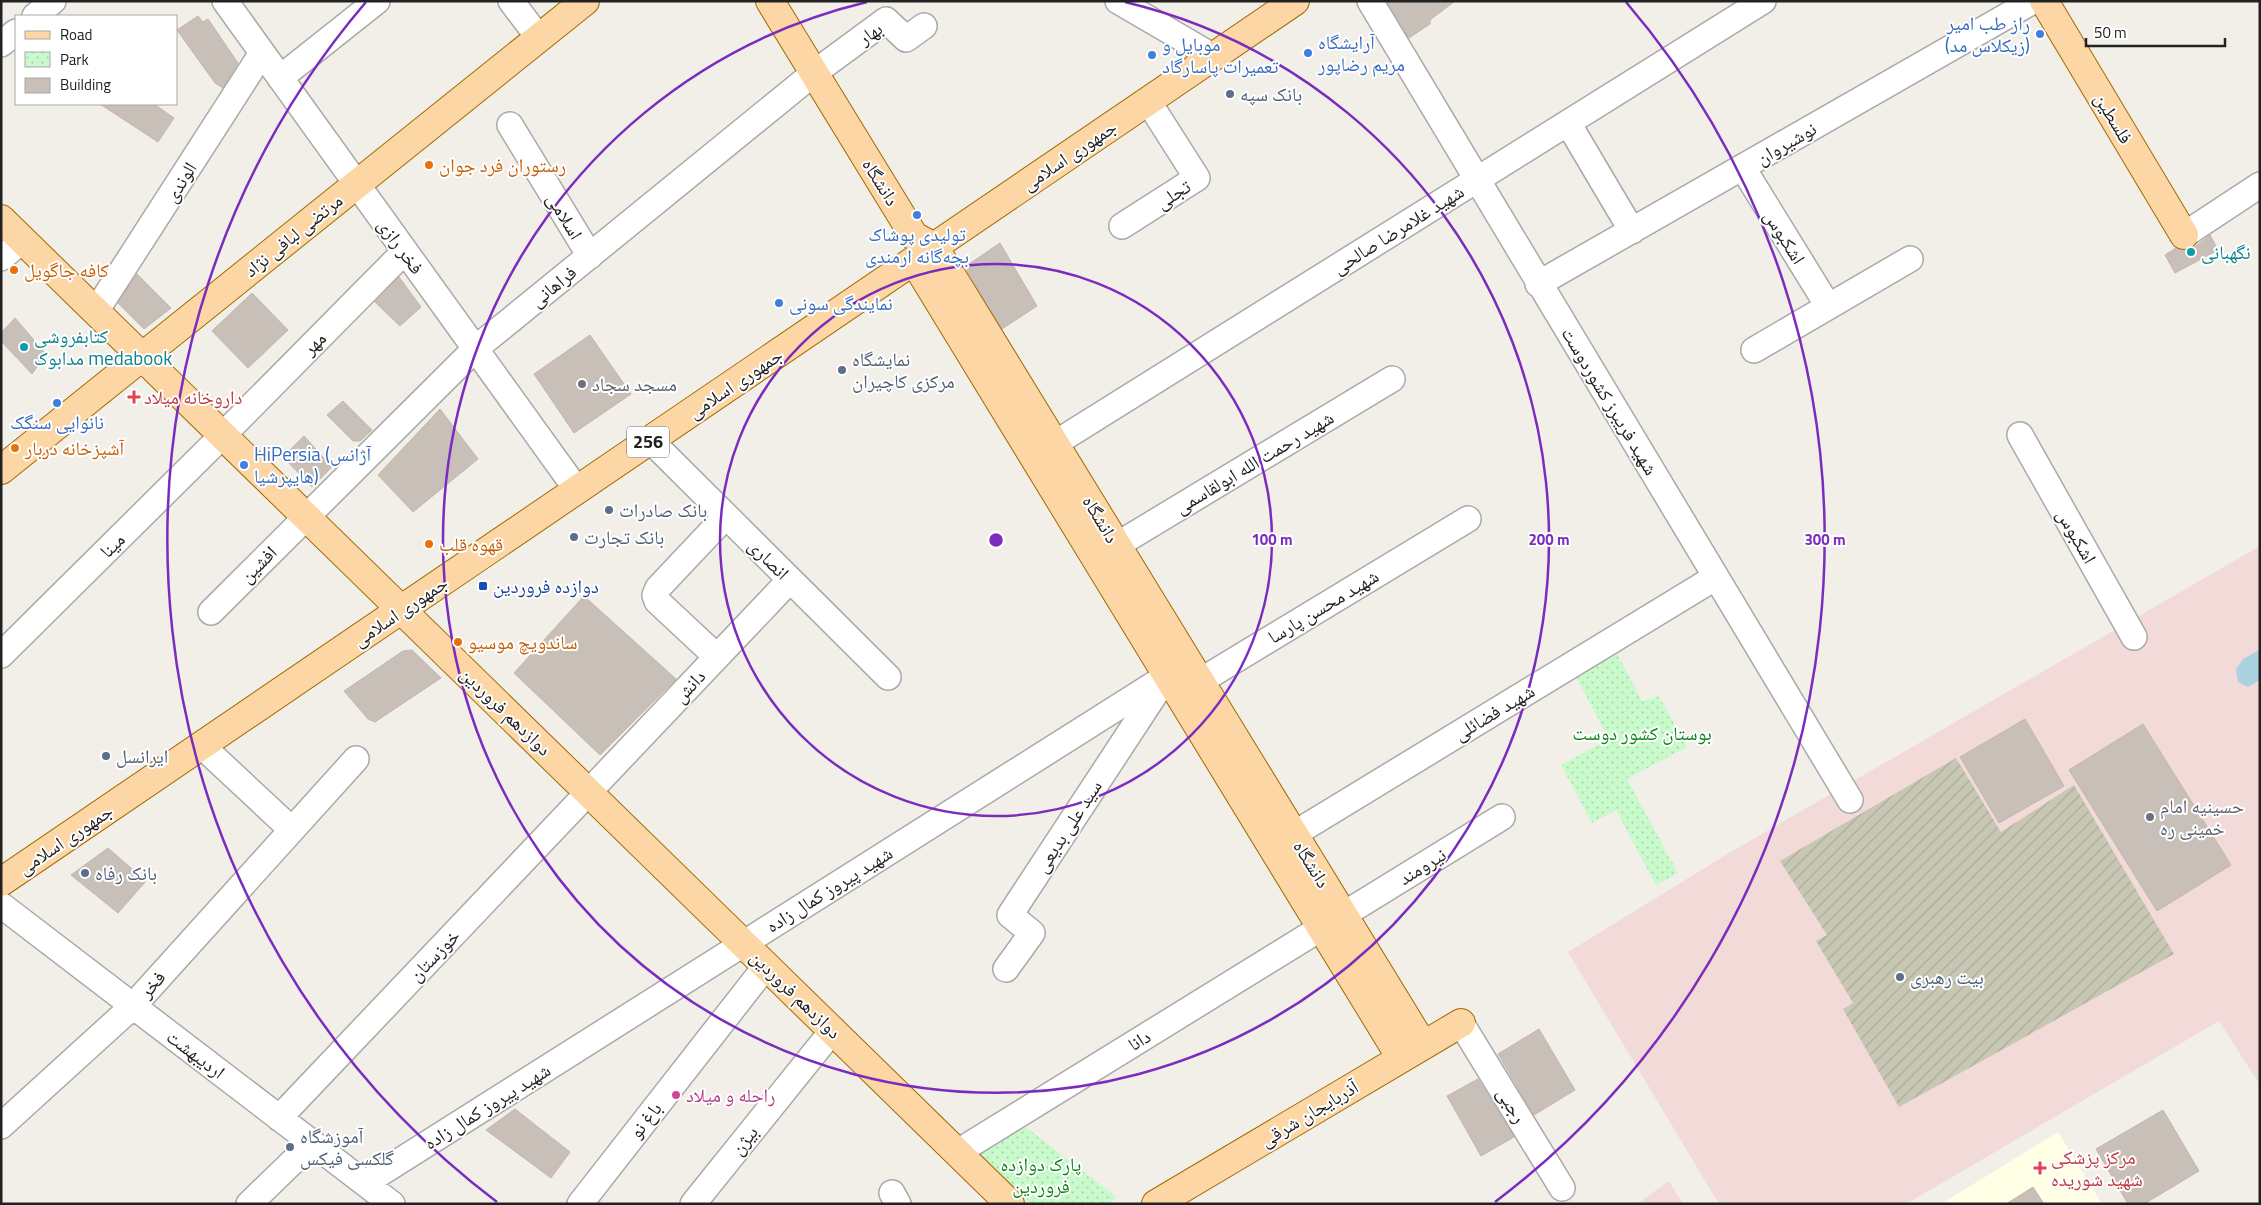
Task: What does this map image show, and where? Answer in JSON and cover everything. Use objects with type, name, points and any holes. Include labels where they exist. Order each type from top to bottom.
[{"type":"main road","name":"مرتضی لبافی نژاد","points":[[1,470],[585,1]]},
{"type":"main road","name":"دانشگاه","points":[[770,1],[1412,1052]]},
{"type":"main road","name":"جمهوری اسلامی","points":[[1,882],[1295,1]]},
{"type":"main road","name":"فلسطین","points":[[2044,1],[2184,235]]},
{"type":"main road","name":"دوازدهم فروردین","points":[[1,219],[403,609],[1010,1204]]},
{"type":"main road","name":"آذربایجان شرقی","points":[[1156,1204],[1461,1023]]},
{"type":"street","points":[[36,15],[53,1]]},
{"type":"street","points":[[280,78],[376,1]]},
{"type":"street","points":[[511,1],[539,38]]},
{"type":"street","points":[[1118,1],[1214,56]]},
{"type":"street","name":"شهید فریبرز کشوردوست","points":[[1370,1],[1538,284],[1850,800]]},
{"type":"street","name":"شهید غلامرضا صالحی","points":[[1044,450],[1763,1]]},
{"type":"street","name":"نوشیروان","points":[[1538,284],[2033,1]]},
{"type":"street","name":"فخر رازی","points":[[235,5],[262,53],[577,490]]},
{"type":"street","name":"بهار","points":[[814,73],[886,20],[906,39],[924,26]]},
{"type":"street","name":"الوندی","points":[[96,311],[262,53]]},
{"type":"street","name":"فراهانی","points":[[306,516],[475,349],[814,73]]},
{"type":"street","name":"تجلی","points":[[1122,226],[1197,178],[1148,101]]},
{"type":"street","points":[[1568,123],[1632,231]]},
{"type":"street","name":"اسلامی","points":[[510,125],[590,256]]},
{"type":"street","name":"اشکبوس","points":[[1743,168],[1828,306]]},
{"type":"street","points":[[2184,235],[2260,185]]},
{"type":"street","points":[[1,258],[23,240]]},
{"type":"street","name":"مهر","points":[[224,436],[405,252]]},
{"type":"street","points":[[1754,350],[1910,259]]},
{"type":"street","name":"شهید رحمت الله ابولقاسمی","points":[[1107,554],[1392,380]]},
{"type":"street","name":"اشکبوس","points":[[2020,435],[2134,637]]},
{"type":"street","name":"مینا","points":[[1,655],[224,436]]},
{"type":"street","name":"انصاری","points":[[650,440],[888,677]]},
{"type":"street","name":"افشین","points":[[211,612],[306,516]]},
{"type":"street","points":[[717,657],[657,601],[655,595],[658,588],[726,516]]},
{"type":"street","name":"شهید محسن پارسا","points":[[1184,679],[1468,519]]},
{"type":"street","name":"شهید فضائلی","points":[[1283,841],[1716,577]]},
{"type":"street","name":"دانش","points":[[589,792],[790,580]]},
{"type":"street","name":"شهید پیروز کمال زاده","points":[[365,1183],[743,943],[1184,679]]},
{"type":"street","name":"سید علی بدیعی","points":[[1006,969],[1032,933],[1010,915],[1184,679]]},
{"type":"street","points":[[202,746],[292,830]]},
{"type":"street","name":"فخر","points":[[1,1126],[132,1006],[356,759]]},
{"type":"street","name":"خوزستان","points":[[279,1118],[589,792]]},
{"type":"street","name":"نیرومند","points":[[1332,921],[1502,817]]},
{"type":"street","name":"اردیبهشت","points":[[1,905],[392,1204]]},
{"type":"street","name":"دانا","points":[[958,1152],[1332,921]]},
{"type":"street","name":"باغ نو","points":[[580,1204],[766,966]]},
{"type":"street","name":"رجبی","points":[[1461,1023],[1562,1188]]},
{"type":"street","name":"بیژن","points":[[692,1204],[832,1030]]},
{"type":"street","points":[[249,1204],[312,1143]]},
{"type":"shaded area","points":[[2260,546],[2260,1085],[2219,1021],[1906,1204],[1719,1204],[1568,952],[1734,850]]},
{"type":"shaded area","points":[[1956,758],[2001,832],[2074,785],[2174,954],[1899,1107],[1843,1009],[1853,1003],[1816,941],[1827,935],[1780,861]]},
{"type":"shaded area","name":"مرکز پزشکی شهید شوریده","points":[[2058,1132],[2102,1204],[1941,1204]]},
{"type":"shaded area","points":[[1669,1181],[1683,1204],[1637,1204]]},
{"type":"green space","name":"بوستان کشور دوست","points":[[1616,652],[1642,701],[1659,696],[1687,747],[1627,779],[1678,873],[1656,885],[1616,810],[1592,823],[1561,765],[1609,739],[1575,675]]},
{"type":"green space","name":"پارک دوازده فروردین","points":[[1024,1126],[1117,1197],[1109,1204],[1031,1204],[972,1154]]},
{"type":"water","points":[[2260,651],[2260,680],[2248,687],[2238,682],[2236,669],[2243,659]]},
{"type":"building","points":[[1387,1],[1455,1],[1430,20],[1430,24],[1409,38]]},
{"type":"building","points":[[198,16],[203,22],[208,19],[238,63],[223,88],[215,83],[178,29]]},
{"type":"building","points":[[102,105],[155,105],[174,118],[158,142]]},
{"type":"building","name":"نگهبانی","points":[[2210,235],[2218,250],[2175,273],[2165,255],[2176,248],[2184,251],[2192,249]]},
{"type":"building","points":[[1000,243],[1037,306],[1002,329],[967,271],[969,264]]},
{"type":"building","points":[[137,274],[171,308],[144,329],[118,303]]},
{"type":"building","points":[[399,277],[421,307],[400,326],[375,302]]},
{"type":"building","points":[[252,293],[288,330],[248,368],[212,331]]},
{"type":"building","name":"کتابفروشی مدابوک medabook","points":[[15,318],[46,354],[32,374],[1,341],[1,333]]},
{"type":"building","name":"مسجد سجاد","points":[[590,335],[631,394],[574,433],[534,374]]},
{"type":"building","points":[[343,401],[372,430],[360,441],[353,441],[327,415]]},
{"type":"building","points":[[440,409],[478,459],[413,512],[378,475]]},
{"type":"building","points":[[304,436],[332,467],[312,487],[283,457]]},
{"type":"building","points":[[584,596],[676,679],[600,755],[514,673]]},
{"type":"building","points":[[412,650],[441,678],[375,722],[368,719],[344,691],[403,651]]},
{"type":"building","points":[[2025,719],[2064,786],[1999,823],[1960,757]]},
{"type":"building","name":"حسینیه امام خمینی ره","points":[[2143,724],[2231,865],[2157,911],[2069,770]]},
{"type":"building","points":[[108,848],[146,881],[118,913],[71,875]]},
{"type":"building","points":[[1539,1029],[1575,1090],[1534,1115],[1498,1054]]},
{"type":"building","points":[[1478,1079],[1514,1137],[1481,1156],[1447,1096]]},
{"type":"building","points":[[515,1109],[570,1152],[551,1178],[486,1130]]},
{"type":"building","points":[[2163,1110],[2199,1171],[2144,1204],[2128,1204],[2096,1149]]},
{"type":"building","points":[[2033,1187],[2044,1204],[2006,1204]]},
{"type":"place","name":"راز طب امیر (زیکلاس مد)","points":[[2040,34]]},
{"type":"place","name":"آرایشگاه مریم رضاپور","points":[[1308,53]]},
{"type":"place","name":"موبایل و تعمیرات پاسارگاد","points":[[1152,55]]},
{"type":"place","name":"بانک سپه","points":[[1230,94]]},
{"type":"place","name":"رستوران فرد جوان","points":[[429,165]]},
{"type":"place","name":"تولیدی پوشاک بچه‌گانه ارمندی","points":[[917,215]]},
{"type":"place","name":"نگهبانی","points":[[2191,252]]},
{"type":"place","name":"کافه جاگویل","points":[[14,270]]},
{"type":"place","name":"نمایندگی سونی","points":[[779,303]]},
{"type":"place","name":"کتابفروشی مدابوک medabook","points":[[24,347]]},
{"type":"place","name":"نمایشگاه مرکزی کاچیران","points":[[842,370]]},
{"type":"place","name":"مسجد سجاد","points":[[582,384]]},
{"type":"place","name":"داروخانه میلاد","points":[[134,397]]},
{"type":"place","name":"نانوایی سنگک","points":[[57,403]]},
{"type":"place","name":"آشپزخانه دربار","points":[[15,448]]},
{"type":"place","name":"HiPersia (آژانس هایپرشیا)","points":[[244,465]]},
{"type":"place","name":"بانک صادرات","points":[[609,510]]},
{"type":"place","name":"بانک تجارت","points":[[574,537]]},
{"type":"place","name":"قهوه قلب","points":[[429,544]]},
{"type":"place","name":"دوازده فروردین","points":[[483,586]]},
{"type":"place","name":"ساندویچ موسیو","points":[[458,642]]},
{"type":"place","name":"ایرانسل","points":[[106,756]]},
{"type":"place","name":"حسینیه امام خمینی ره","points":[[2150,817]]},
{"type":"place","name":"بانک رفاه","points":[[85,873]]},
{"type":"place","name":"بیت رهبری","points":[[1900,977]]},
{"type":"place","name":"راحله و میلاد","points":[[676,1095]]},
{"type":"place","name":"آموزشگاه گلکسی فیکس","points":[[290,1147]]},
{"type":"place","name":"مرکز پزشکی شهید شوریده","points":[[2040,1168]]}]
